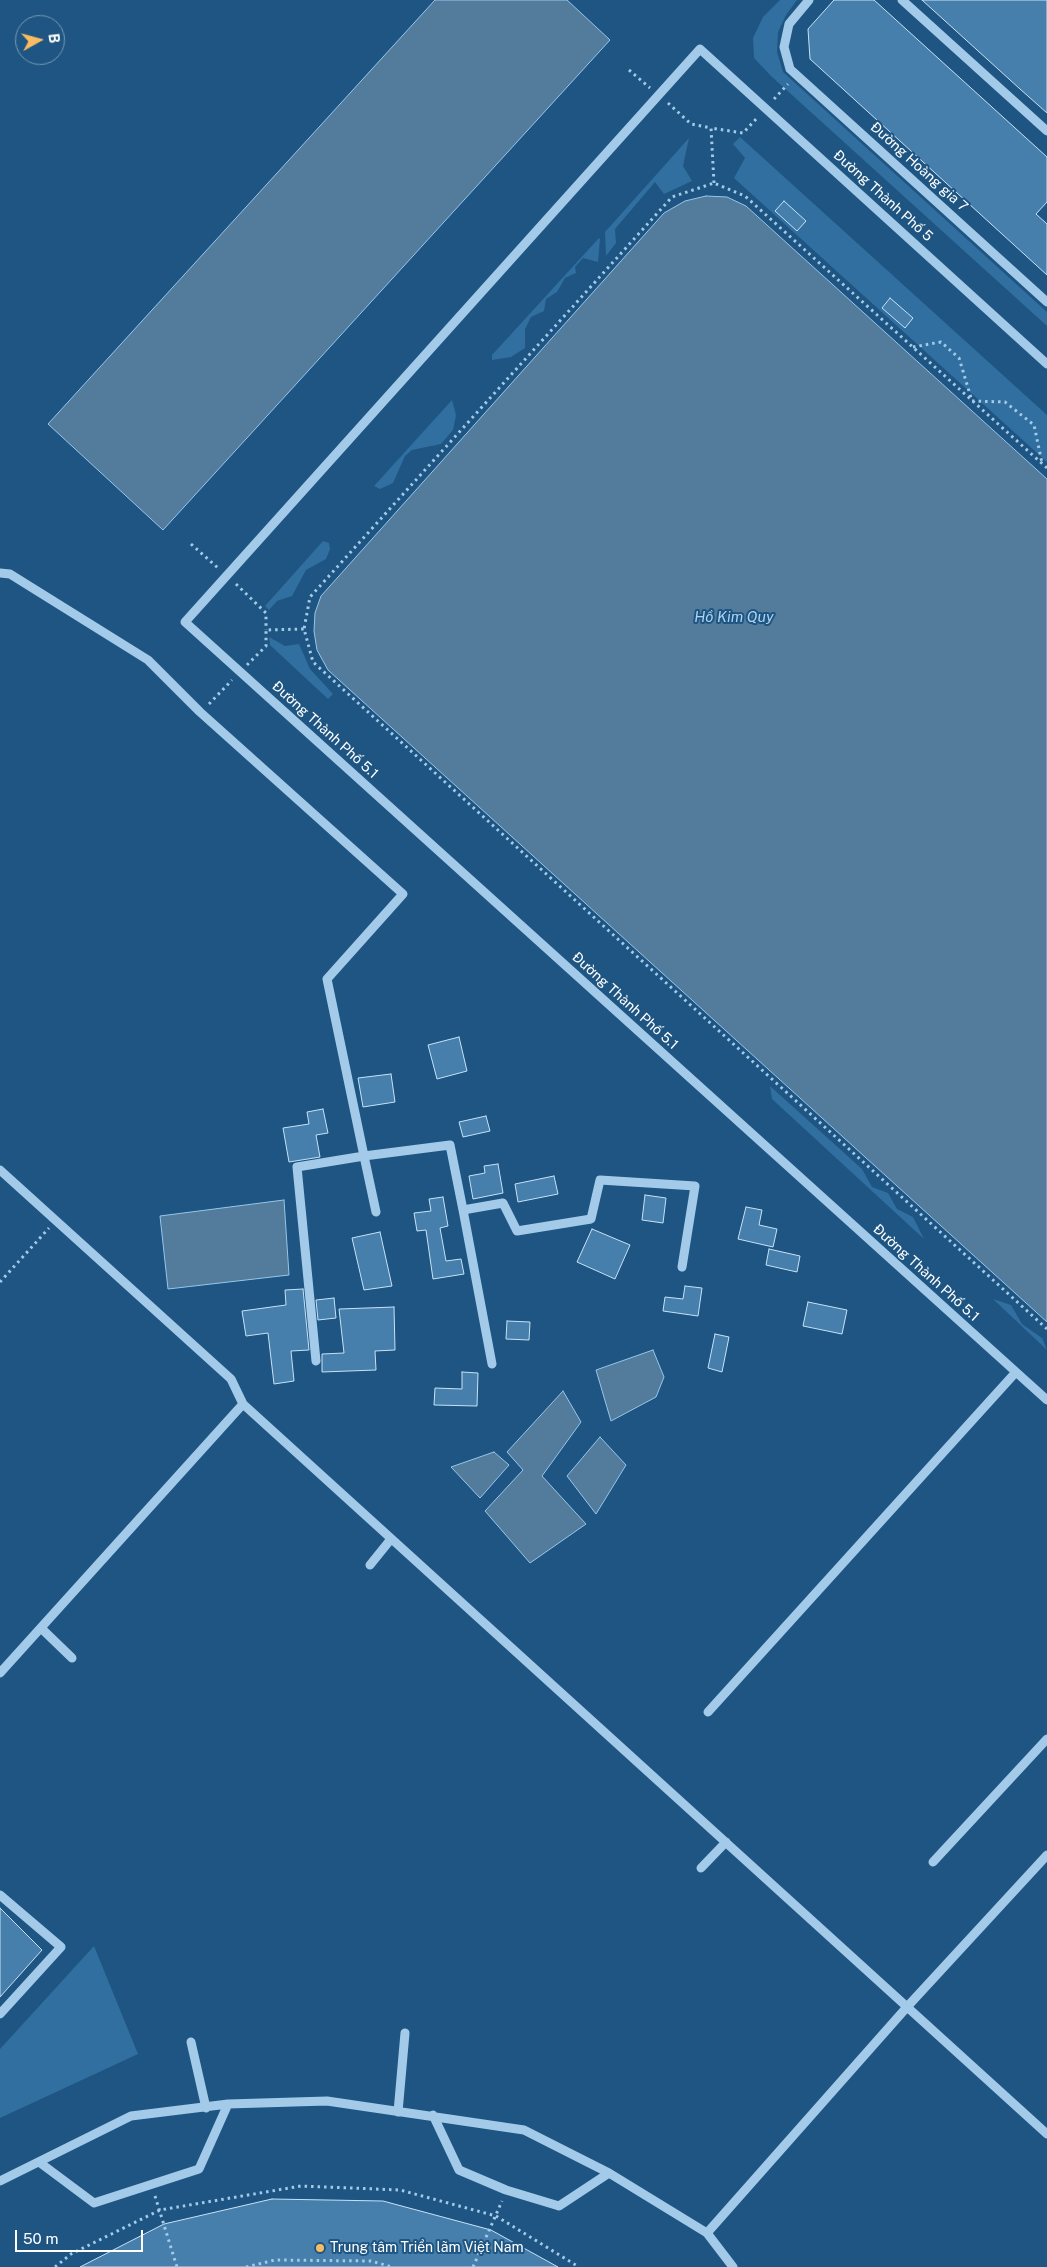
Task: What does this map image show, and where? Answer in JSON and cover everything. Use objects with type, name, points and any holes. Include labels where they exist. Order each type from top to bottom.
[{"type":"street","name":"Đường Hoàng gia 7","points":[[809,0],[789,24],[784,47],[790,69],[1047,302]]},
{"type":"street","points":[[902,0],[1047,132]]},
{"type":"street","name":"Đường Thành Phố 5","points":[[185,622],[700,49],[1047,364]]},
{"type":"street","points":[[0,573],[10,574],[148,660],[200,712],[403,894],[327,979],[376,1212]]},
{"type":"street","name":"Đường Thành Phố 5.1","points":[[185,622],[1047,1400]]},
{"type":"street","points":[[316,1361],[297,1166],[450,1145],[492,1364]]},
{"type":"street","points":[[0,1170],[231,1379],[243,1404],[1047,2134]]},
{"type":"street","points":[[463,1210],[503,1203],[517,1231],[591,1219],[600,1180],[694,1186],[682,1267]]},
{"type":"street","points":[[708,1712],[1016,1372]]},
{"type":"street","points":[[0,1673],[243,1404]]},
{"type":"street","points":[[370,1565],[391,1539]]},
{"type":"street","points":[[41,1628],[72,1658]]},
{"type":"street","points":[[933,1862],[1047,1739]]},
{"type":"street","points":[[701,1868],[726,1842]]},
{"type":"street","points":[[707,2233],[906,2007],[1047,1854]]},
{"type":"street","points":[[0,1895],[61,1948],[0,2014]]},
{"type":"street","points":[[398,2112],[405,2034]]},
{"type":"street","points":[[191,2042],[206,2108]]},
{"type":"street","points":[[0,2181],[132,2116],[228,2104],[327,2101],[524,2130],[609,2173],[707,2233],[732,2267]]},
{"type":"street","points":[[39,2162],[94,2203],[199,2169],[228,2104]]},
{"type":"street","points":[[433,2116],[458,2170],[506,2190],[559,2206],[609,2173]]},
{"type":"path","points":[[714,183],[711,128],[743,133],[796,75]]},
{"type":"path","points":[[1047,468],[745,196],[714,183],[672,197],[665,204],[310,597],[304,629],[313,662],[1047,1329]]},
{"type":"path","points":[[913,347],[941,342],[959,358],[972,401]]},
{"type":"path","points":[[972,401],[1005,402],[1034,425],[1042,464]]},
{"type":"path","points":[[0,1282],[56,1220]]},
{"type":"path","points":[[152,2184],[177,2267]]},
{"type":"path","points":[[55,2267],[71,2254],[160,2210],[301,2186],[400,2190],[496,2216],[579,2267]]},
{"type":"path","points":[[473,2267],[506,2190]]},
{"type":"path","points":[[246,2267],[275,2260],[371,2261],[392,2267]]},
{"type":"shaded area","points":[[780,0],[797,0],[786,15],[778,32],[777,52],[783,72],[1047,312],[1047,326],[771,76],[754,58],[753,38],[763,17]]},
{"type":"shaded area","points":[[740,137],[1047,415],[1047,462],[734,178],[745,158],[733,144]]},
{"type":"shaded area","points":[[689,138],[683,166],[692,181],[664,194],[655,182],[615,229],[616,243],[606,256],[605,232]]},
{"type":"shaded area","points":[[599,238],[598,262],[583,258],[575,267],[576,273],[565,278],[557,292],[546,299],[544,311],[531,317],[525,329],[525,348],[511,357],[492,360],[492,355]]},
{"type":"shaded area","points":[[452,400],[456,415],[453,430],[441,444],[412,450],[405,456],[393,483],[380,489],[374,486]]},
{"type":"shaded area","points":[[323,541],[329,543],[330,549],[326,559],[306,570],[292,596],[277,601],[269,610],[265,606]]},
{"type":"shaded area","points":[[269,637],[285,646],[299,644],[310,669],[333,694],[328,699],[270,645]]},
{"type":"shaded area","points":[[770,1086],[862,1169],[872,1187],[888,1193],[897,1209],[913,1217],[924,1239],[772,1099]]},
{"type":"shaded area","points":[[993,1299],[1011,1305],[1022,1324],[1042,1338],[1047,1350]]},
{"type":"shaded area","points":[[94,1946],[138,2054],[0,2118],[0,2049]]},
{"type":"water","points":[[435,0],[567,0],[610,40],[163,530],[48,424]]},
{"type":"water","name":"Hồ Kim Quy","points":[[706,196],[727,197],[746,206],[1047,479],[1047,1322],[328,670],[317,650],[314,631],[315,613],[321,596],[664,213],[685,201]]},
{"type":"water","points":[[284,1200],[289,1275],[168,1289],[160,1216]]},
{"type":"water","points":[[653,1350],[664,1377],[656,1397],[611,1421],[596,1370]]},
{"type":"water","points":[[563,1391],[581,1422],[542,1476],[586,1524],[530,1563],[485,1511],[523,1470],[507,1452]]},
{"type":"water","points":[[600,1437],[626,1465],[596,1514],[567,1476]]},
{"type":"water","points":[[494,1452],[509,1465],[480,1498],[451,1467]]},
{"type":"building","points":[[834,0],[874,0],[1047,157],[1047,202],[1036,214],[1047,224],[1047,275],[810,59],[808,29]]},
{"type":"building","points":[[922,0],[1047,0],[1047,113],[1020,89]]},
{"type":"building","points":[[784,201],[806,221],[797,231],[775,211]]},
{"type":"building","points":[[890,298],[913,318],[905,328],[882,308]]},
{"type":"building","points":[[459,1037],[467,1071],[437,1079],[428,1045]]},
{"type":"building","points":[[391,1074],[395,1102],[363,1107],[358,1078]]},
{"type":"building","points":[[323,1109],[328,1133],[316,1135],[320,1157],[289,1162],[283,1128],[309,1124],[307,1112]]},
{"type":"building","points":[[486,1116],[490,1131],[463,1137],[459,1122]]},
{"type":"building","points":[[498,1164],[503,1193],[473,1199],[469,1176],[485,1173],[484,1166]]},
{"type":"building","points":[[554,1176],[558,1194],[518,1202],[515,1184]]},
{"type":"building","points":[[645,1195],[666,1198],[663,1223],[642,1220]]},
{"type":"building","points":[[443,1197],[448,1226],[440,1228],[446,1261],[461,1259],[464,1274],[433,1279],[426,1230],[417,1231],[414,1213],[431,1211],[429,1199]]},
{"type":"building","points":[[746,1207],[762,1210],[759,1225],[777,1229],[773,1247],[738,1239]]},
{"type":"building","points":[[592,1229],[630,1245],[615,1279],[577,1262]]},
{"type":"building","points":[[380,1232],[392,1286],[364,1290],[352,1238]]},
{"type":"building","points":[[769,1249],[800,1256],[797,1272],[766,1265]]},
{"type":"building","points":[[685,1286],[702,1288],[698,1316],[663,1311],[665,1297],[683,1299]]},
{"type":"building","points":[[303,1289],[309,1350],[291,1351],[294,1381],[274,1384],[268,1333],[246,1336],[242,1311],[286,1305],[285,1290]]},
{"type":"building","points":[[334,1298],[336,1318],[318,1320],[316,1300]]},
{"type":"building","points":[[808,1302],[847,1310],[842,1334],[803,1326]]},
{"type":"building","points":[[394,1307],[395,1350],[375,1351],[376,1370],[322,1372],[322,1354],[344,1353],[339,1309]]},
{"type":"building","points":[[507,1321],[530,1322],[529,1340],[506,1339]]},
{"type":"building","points":[[715,1334],[729,1337],[722,1372],[708,1368]]},
{"type":"building","points":[[462,1372],[478,1373],[477,1406],[434,1405],[435,1388],[462,1389]]},
{"type":"building","points":[[0,1908],[42,1950],[0,1997]]},
{"type":"building","name":"Trung tâm Triển lãm Việt Nam","points":[[272,2199],[383,2201],[491,2230],[558,2267],[80,2267],[164,2224]]},
{"type":"place","name":"Trung tâm Triển lãm Việt Nam","points":[[320,2248]]}]
